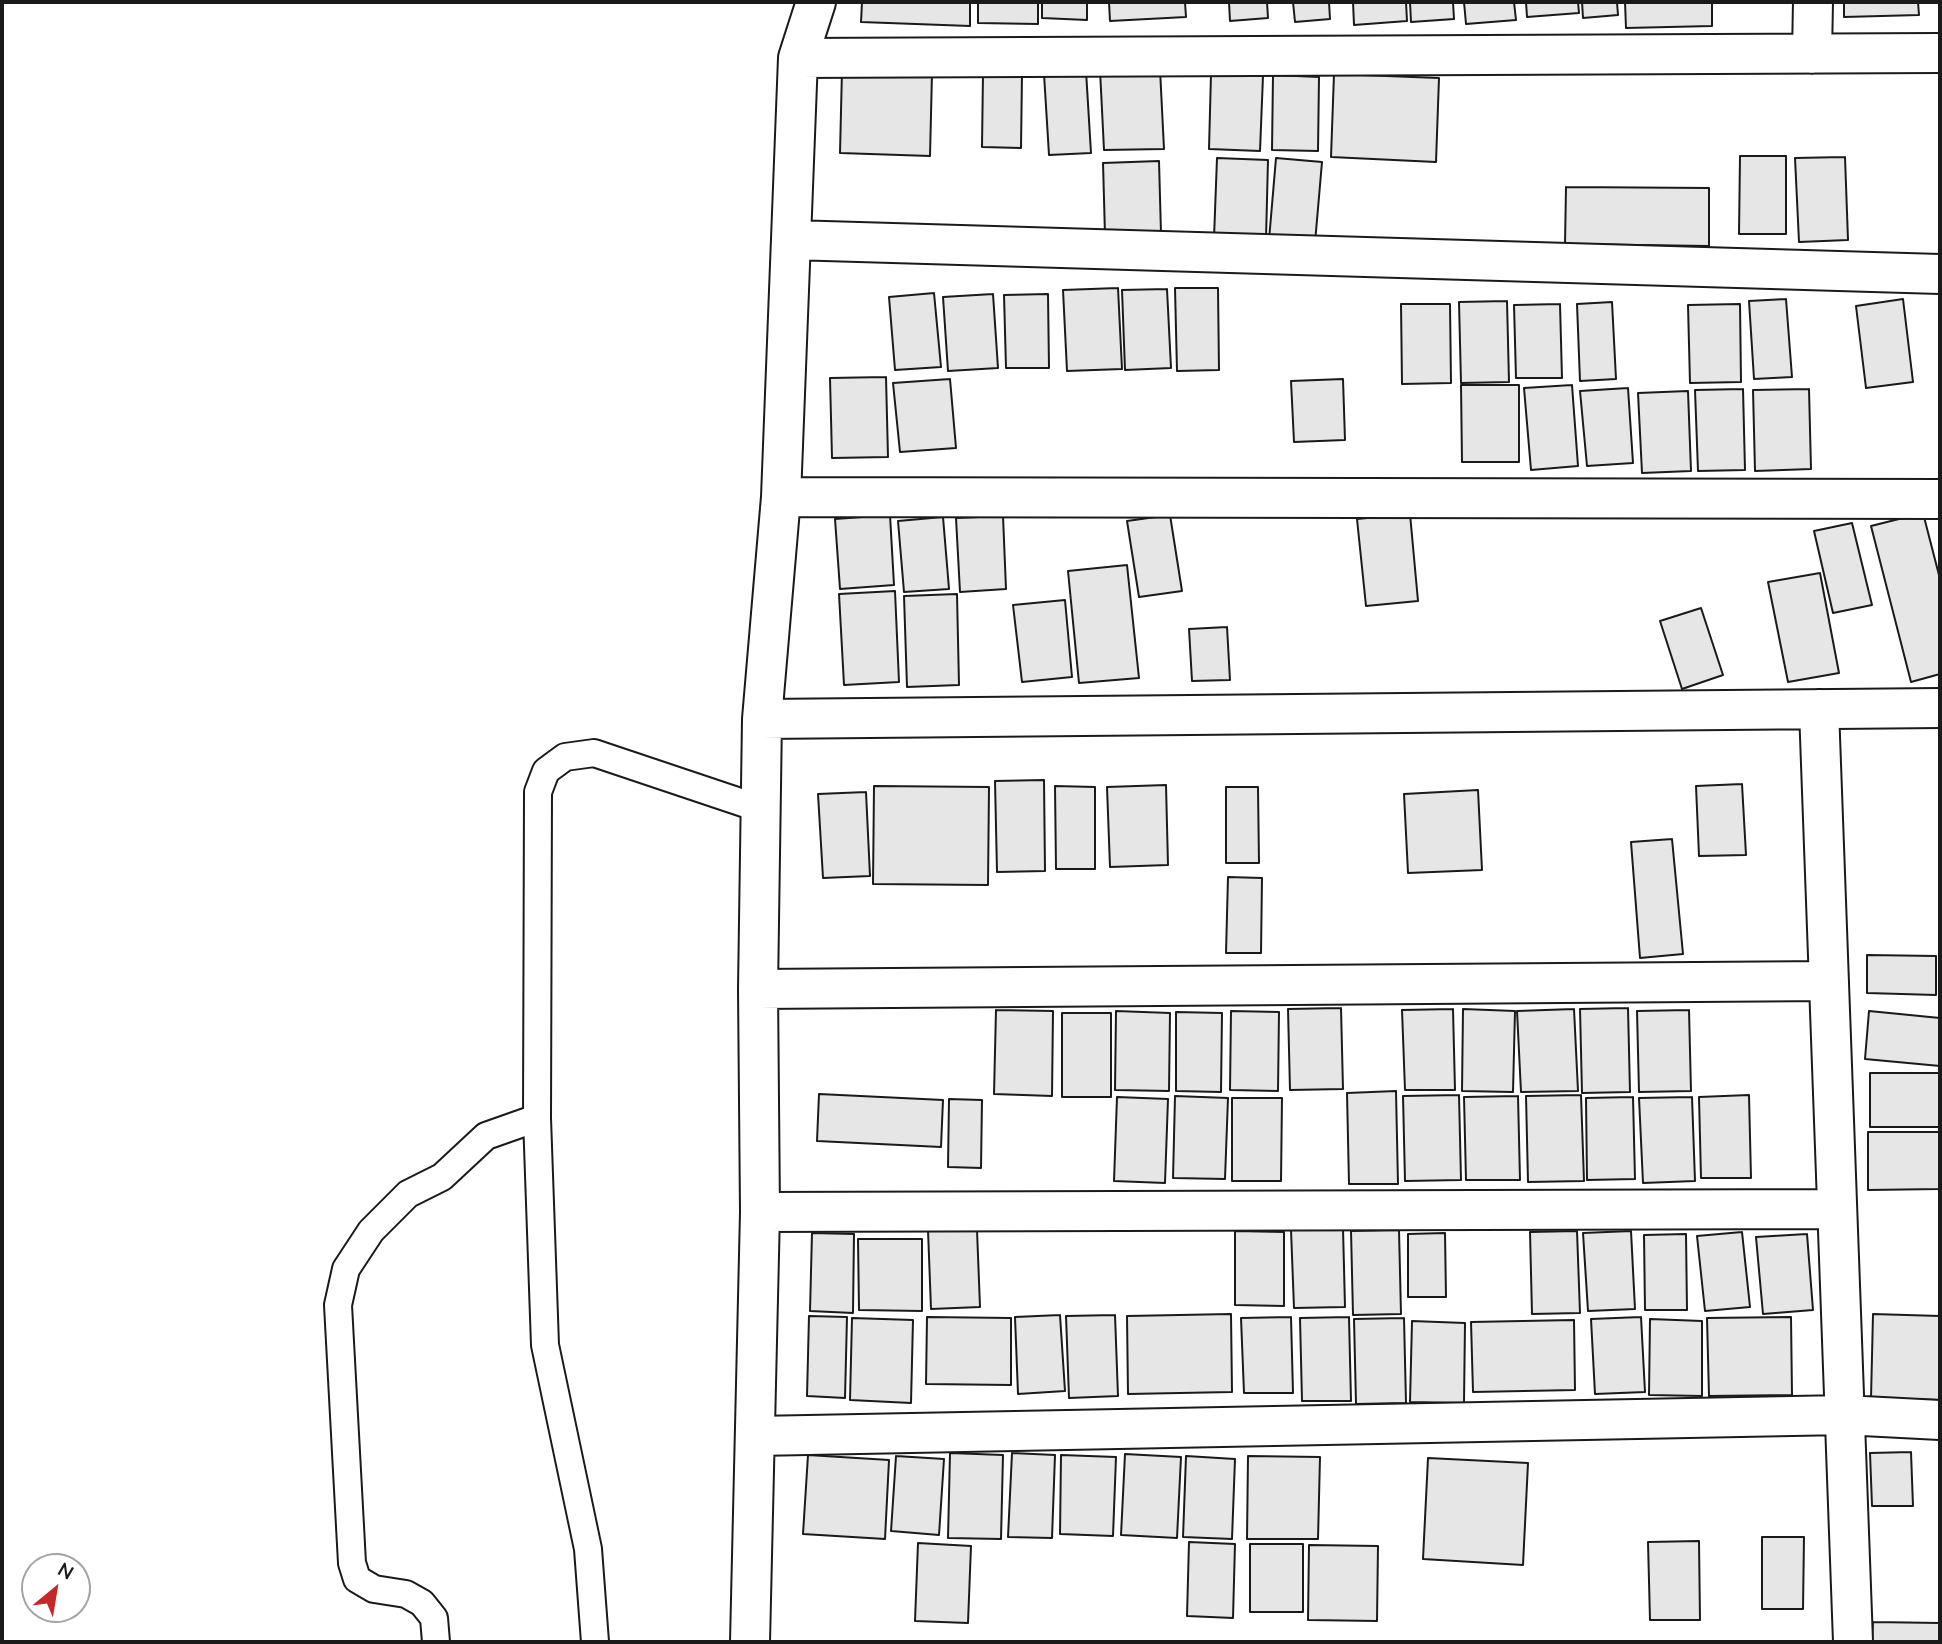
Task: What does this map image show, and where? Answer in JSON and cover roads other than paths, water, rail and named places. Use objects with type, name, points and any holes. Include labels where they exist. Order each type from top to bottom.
[{"type":"street","points":[[750,1642],[761,1212],[758,989],[762,719],[781,497],[798,58],[816,2]]},
{"type":"street","points":[[1812,2],[1812,54]]},
{"type":"street","points":[[798,58],[1940,53]]},
{"type":"street","points":[[791,240],[1940,274]]},
{"type":"street","points":[[781,497],[1940,499]]},
{"type":"street","points":[[762,719],[1940,708]]},
{"type":"street","points":[[1819,709],[1853,1642]]},
{"type":"street","points":[[758,989],[1829,981]]},
{"type":"street","points":[[761,1212],[1837,1209]]},
{"type":"street","points":[[756,1436],[1844,1415],[1940,1419]]},
{"type":"lane","points":[[595,1642],[588,1549],[545,1345],[537,1118],[538,792],[546,771],[565,757],[594,753],[761,809]]},
{"type":"lane","points":[[436,1642],[434,1618],[422,1604],[406,1594],[374,1589],[357,1579],[352,1563],[338,1305],[346,1269],[371,1231],[408,1194],[442,1177],[486,1136],[537,1118]]}]
